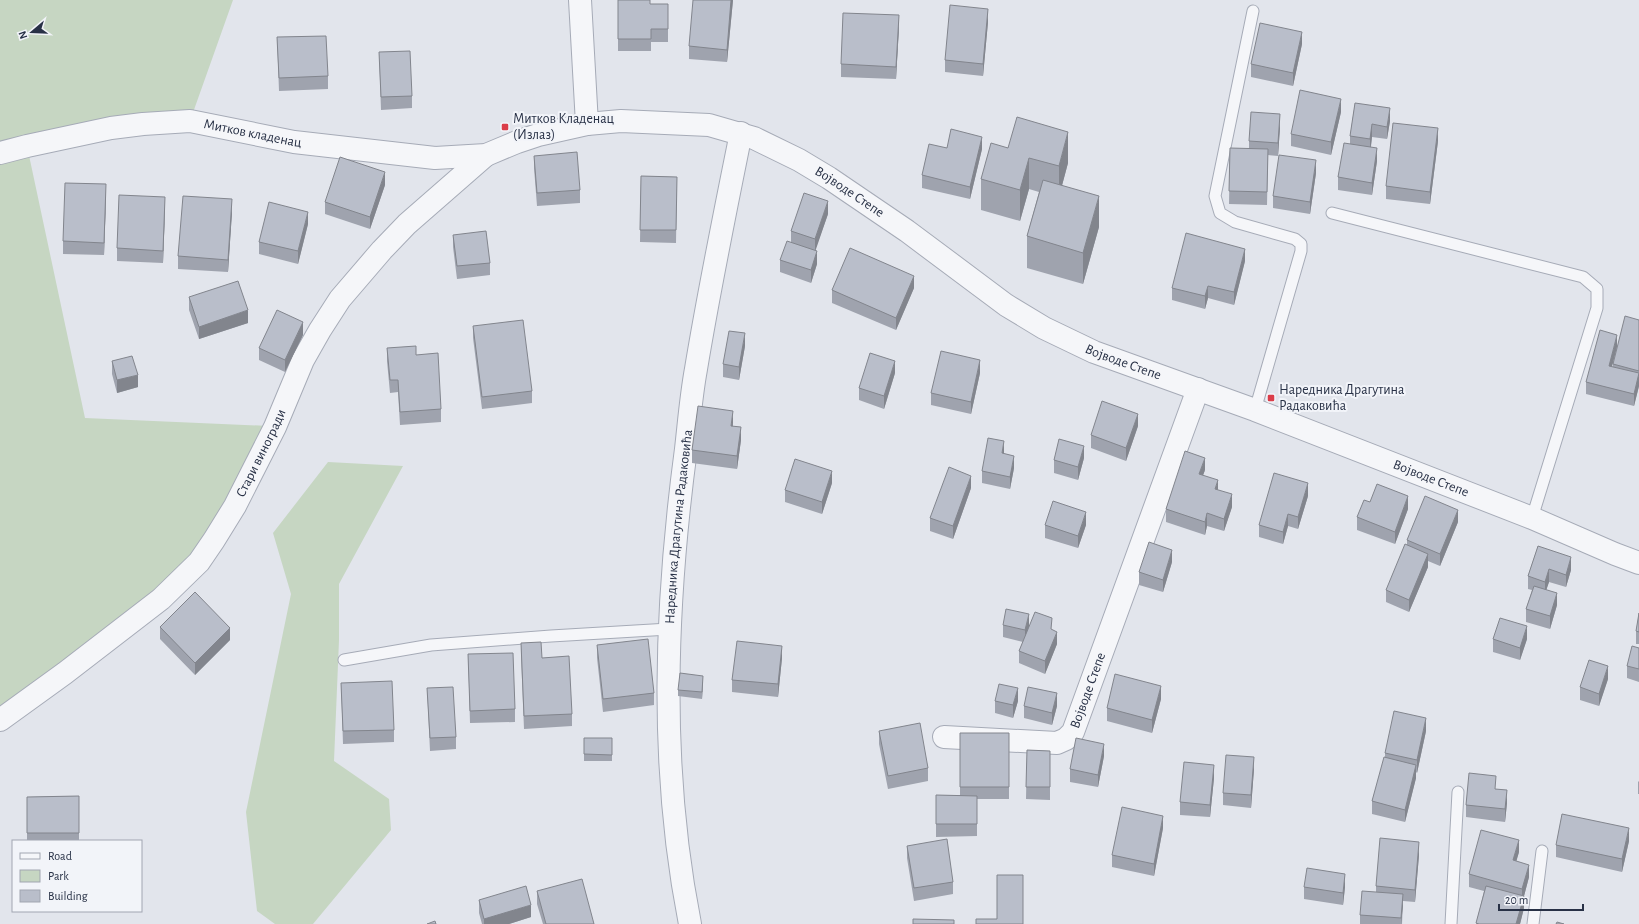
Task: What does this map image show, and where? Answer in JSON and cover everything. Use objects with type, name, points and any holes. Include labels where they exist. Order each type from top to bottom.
[{"type":"street","points":[[580,0],[587,124]]},
{"type":"street","name":"Митков кладенац","points":[[0,153],[111,128],[190,121],[294,142],[344,149],[435,158],[496,151]]},
{"type":"street","name":"Војводе Степе","points":[[587,124],[621,121],[677,122],[709,125],[742,133],[774,147],[829,178],[907,231],[1006,304],[1044,328],[1094,352],[1255,410],[1532,518],[1639,563]]},
{"type":"street","name":"Стари виногради","points":[[0,720],[65,673],[161,599],[199,562],[234,506],[274,427],[303,360],[320,330],[340,298],[407,224],[496,151],[538,135],[587,124]]},
{"type":"street","name":"Наредника Драгутина Радаковића","points":[[690,924],[679,860],[669,754],[669,629],[678,508],[695,372],[742,133]]},
{"type":"street","name":"Војводе Степе","points":[[944,737],[1057,743],[1066,739],[1073,732],[1198,389]]},
{"type":"lane","points":[[1253,11],[1215,196],[1220,213],[1235,222],[1295,239],[1301,244],[1255,410]]},
{"type":"lane","points":[[1332,213],[1583,276],[1596,288],[1597,308],[1532,518]]},
{"type":"lane","points":[[344,660],[431,645],[669,629]]},
{"type":"lane","points":[[1451,924],[1458,792]]},
{"type":"lane","points":[[1533,924],[1542,851]]},
{"type":"green space","points":[[0,0],[233,0],[190,121],[27,146],[85,418],[270,426],[199,551],[64,669],[0,722]]},
{"type":"green space","points":[[328,462],[403,466],[339,584],[339,640],[334,761],[389,799],[391,830],[313,924],[275,924],[257,911],[246,812],[291,594],[273,533]]},
{"type":"building","points":[[618,0],[650,0],[650,4],[668,4],[668,29],[651,29],[651,39],[618,39]]},
{"type":"building","points":[[693,0],[731,0],[727,50],[689,46]]},
{"type":"building","points":[[950,5],[988,9],[983,64],[945,60]]},
{"type":"building","points":[[843,13],[899,15],[896,67],[841,64]]},
{"type":"building","points":[[1260,23],[1302,32],[1293,73],[1251,64]]},
{"type":"building","points":[[326,36],[328,76],[279,78],[277,37]]},
{"type":"building","points":[[410,51],[412,96],[381,97],[379,52]]},
{"type":"building","points":[[1300,90],[1341,99],[1331,142],[1291,134]]},
{"type":"building","points":[[1355,103],[1390,108],[1387,127],[1372,124],[1370,139],[1350,136]]},
{"type":"building","points":[[1251,112],[1280,114],[1278,143],[1249,141]]},
{"type":"building","points":[[1017,117],[1068,132],[1059,166],[1029,158],[1020,190],[981,179],[991,143],[1008,148]]},
{"type":"building","points":[[1393,123],[1438,128],[1430,192],[1386,186]]},
{"type":"building","points":[[951,129],[982,137],[970,187],[922,175],[929,144],[947,148]]},
{"type":"building","points":[[1344,143],[1377,148],[1372,183],[1338,177]]},
{"type":"building","points":[[1230,148],[1268,149],[1267,192],[1229,191]]},
{"type":"building","points":[[577,152],[580,190],[537,193],[534,156]]},
{"type":"building","points":[[1279,155],[1316,160],[1310,202],[1273,196]]},
{"type":"building","points":[[340,157],[385,172],[370,217],[325,202]]},
{"type":"building","points":[[641,176],[677,177],[676,230],[640,230]]},
{"type":"building","points":[[1043,180],[1099,196],[1083,253],[1027,236]]},
{"type":"building","points":[[65,183],[106,184],[104,243],[63,241]]},
{"type":"building","points":[[804,193],[828,201],[815,239],[791,231]]},
{"type":"building","points":[[119,195],[165,197],[163,251],[117,248]]},
{"type":"building","points":[[183,196],[232,199],[228,260],[178,256]]},
{"type":"building","points":[[269,202],[308,212],[298,251],[259,242]]},
{"type":"building","points":[[486,231],[490,263],[457,266],[453,235]]},
{"type":"building","points":[[1186,233],[1245,249],[1234,292],[1208,286],[1205,296],[1172,288]]},
{"type":"building","points":[[787,241],[817,251],[811,270],[780,260]]},
{"type":"building","points":[[850,248],[914,276],[896,318],[832,290]]},
{"type":"building","points":[[238,281],[248,310],[199,327],[189,297]]},
{"type":"building","points":[[277,310],[303,322],[285,360],[259,348]]},
{"type":"building","points":[[1625,316],[1639,320],[1639,371],[1613,364]]},
{"type":"building","points":[[523,320],[532,391],[482,397],[473,326]]},
{"type":"building","points":[[1600,330],[1617,335],[1609,366],[1639,373],[1634,394],[1586,382]]},
{"type":"building","points":[[729,331],[745,333],[739,367],[723,364]]},
{"type":"building","points":[[416,346],[416,355],[438,353],[441,409],[400,412],[398,380],[390,380],[387,348]]},
{"type":"building","points":[[941,351],[980,360],[971,402],[931,393]]},
{"type":"building","points":[[870,353],[895,361],[884,396],[859,388]]},
{"type":"building","points":[[132,356],[138,375],[117,380],[112,361]]},
{"type":"building","points":[[1102,401],[1138,414],[1126,448],[1091,435]]},
{"type":"building","points":[[698,406],[733,411],[731,426],[741,427],[737,456],[692,450]]},
{"type":"building","points":[[988,438],[1004,441],[1002,453],[1014,456],[1010,477],[982,471]]},
{"type":"building","points":[[1059,439],[1084,446],[1078,467],[1054,460]]},
{"type":"building","points":[[1185,451],[1205,458],[1199,474],[1218,480],[1215,489],[1232,494],[1224,519],[1207,513],[1205,522],[1166,509]]},
{"type":"building","points":[[795,459],[832,471],[822,502],[785,490]]},
{"type":"building","points":[[949,467],[971,476],[953,526],[930,518]]},
{"type":"building","points":[[1274,473],[1308,483],[1298,517],[1288,514],[1283,532],[1259,525]]},
{"type":"building","points":[[1377,484],[1408,496],[1395,532],[1357,517],[1364,500],[1370,502]]},
{"type":"building","points":[[1425,496],[1458,510],[1440,554],[1407,540]]},
{"type":"building","points":[[1053,501],[1086,512],[1078,536],[1045,525]]},
{"type":"building","points":[[1149,542],[1172,550],[1163,580],[1139,572]]},
{"type":"building","points":[[1405,544],[1428,554],[1409,600],[1386,590]]},
{"type":"building","points":[[1538,546],[1571,557],[1566,575],[1549,569],[1545,582],[1528,576]]},
{"type":"building","points":[[1534,586],[1557,593],[1550,616],[1526,609]]},
{"type":"building","points":[[195,592],[230,628],[195,663],[160,627]]},
{"type":"building","points":[[1006,609],[1029,614],[1025,630],[1003,625]]},
{"type":"building","points":[[1035,612],[1052,618],[1051,629],[1057,632],[1045,661],[1019,651]]},
{"type":"building","points":[[1639,613],[1639,632],[1636,631]]},
{"type":"building","points":[[1500,618],[1527,626],[1520,648],[1493,639]]},
{"type":"building","points":[[648,639],[654,693],[603,699],[597,645]]},
{"type":"building","points":[[737,641],[782,646],[778,684],[732,680]]},
{"type":"building","points":[[541,642],[542,658],[569,656],[572,714],[524,716],[521,643]]},
{"type":"building","points":[[1632,646],[1639,648],[1639,669],[1627,666]]},
{"type":"building","points":[[513,653],[515,709],[470,711],[468,654]]},
{"type":"building","points":[[1589,660],[1608,666],[1599,694],[1580,687]]},
{"type":"building","points":[[680,673],[703,676],[702,692],[678,690]]},
{"type":"building","points":[[1115,674],[1161,686],[1152,720],[1107,708]]},
{"type":"building","points":[[392,681],[394,730],[343,731],[341,683]]},
{"type":"building","points":[[999,684],[1018,688],[1013,705],[995,701]]},
{"type":"building","points":[[453,687],[456,737],[430,738],[427,688]]},
{"type":"building","points":[[1028,687],[1057,693],[1052,713],[1024,706]]},
{"type":"building","points":[[1394,711],[1426,718],[1417,760],[1385,753]]},
{"type":"building","points":[[920,723],[928,768],[888,776],[879,731]]},
{"type":"building","points":[[960,733],[1009,733],[1009,787],[960,787]]},
{"type":"building","points":[[584,738],[612,738],[612,755],[584,754]]},
{"type":"building","points":[[1076,738],[1104,744],[1098,775],[1070,769]]},
{"type":"building","points":[[1027,750],[1050,751],[1050,787],[1026,787]]},
{"type":"building","points":[[1226,755],[1254,757],[1251,795],[1223,793]]},
{"type":"building","points":[[1384,757],[1416,765],[1405,810],[1372,801]]},
{"type":"building","points":[[1184,762],[1214,765],[1210,805],[1180,802]]},
{"type":"building","points":[[1469,773],[1496,776],[1495,789],[1507,790],[1505,809],[1466,805]]},
{"type":"building","points":[[936,795],[977,796],[977,824],[936,824]]},
{"type":"building","points":[[79,796],[79,833],[27,833],[27,797]]},
{"type":"building","points":[[1122,807],[1163,816],[1154,864],[1112,855]]},
{"type":"building","points":[[1562,814],[1629,828],[1622,859],[1556,845]]},
{"type":"building","points":[[1481,830],[1519,840],[1513,860],[1529,865],[1522,889],[1469,874]]},
{"type":"building","points":[[1380,838],[1419,842],[1415,890],[1376,886]]},
{"type":"building","points":[[947,839],[953,882],[914,888],[907,846]]},
{"type":"building","points":[[1307,868],[1345,874],[1343,893],[1304,887]]},
{"type":"building","points":[[997,875],[1023,875],[1023,924],[976,924],[976,919],[997,919]]},
{"type":"building","points":[[582,879],[594,924],[546,924],[537,891]]},
{"type":"building","points":[[526,886],[531,905],[484,919],[479,900]]},
{"type":"building","points":[[1486,886],[1524,896],[1516,924],[1476,923]]},
{"type":"building","points":[[1362,891],[1403,894],[1401,918],[1360,915]]},
{"type":"building","points":[[913,919],[954,920],[954,924],[913,924]]},
{"type":"building","points":[[435,921],[436,924],[427,924]]},
{"type":"place","name":"Митков Кладенац (Излаз)","points":[[505,127]]},
{"type":"place","name":"Наредника Драгутина Радаковића","points":[[1271,398]]}]
